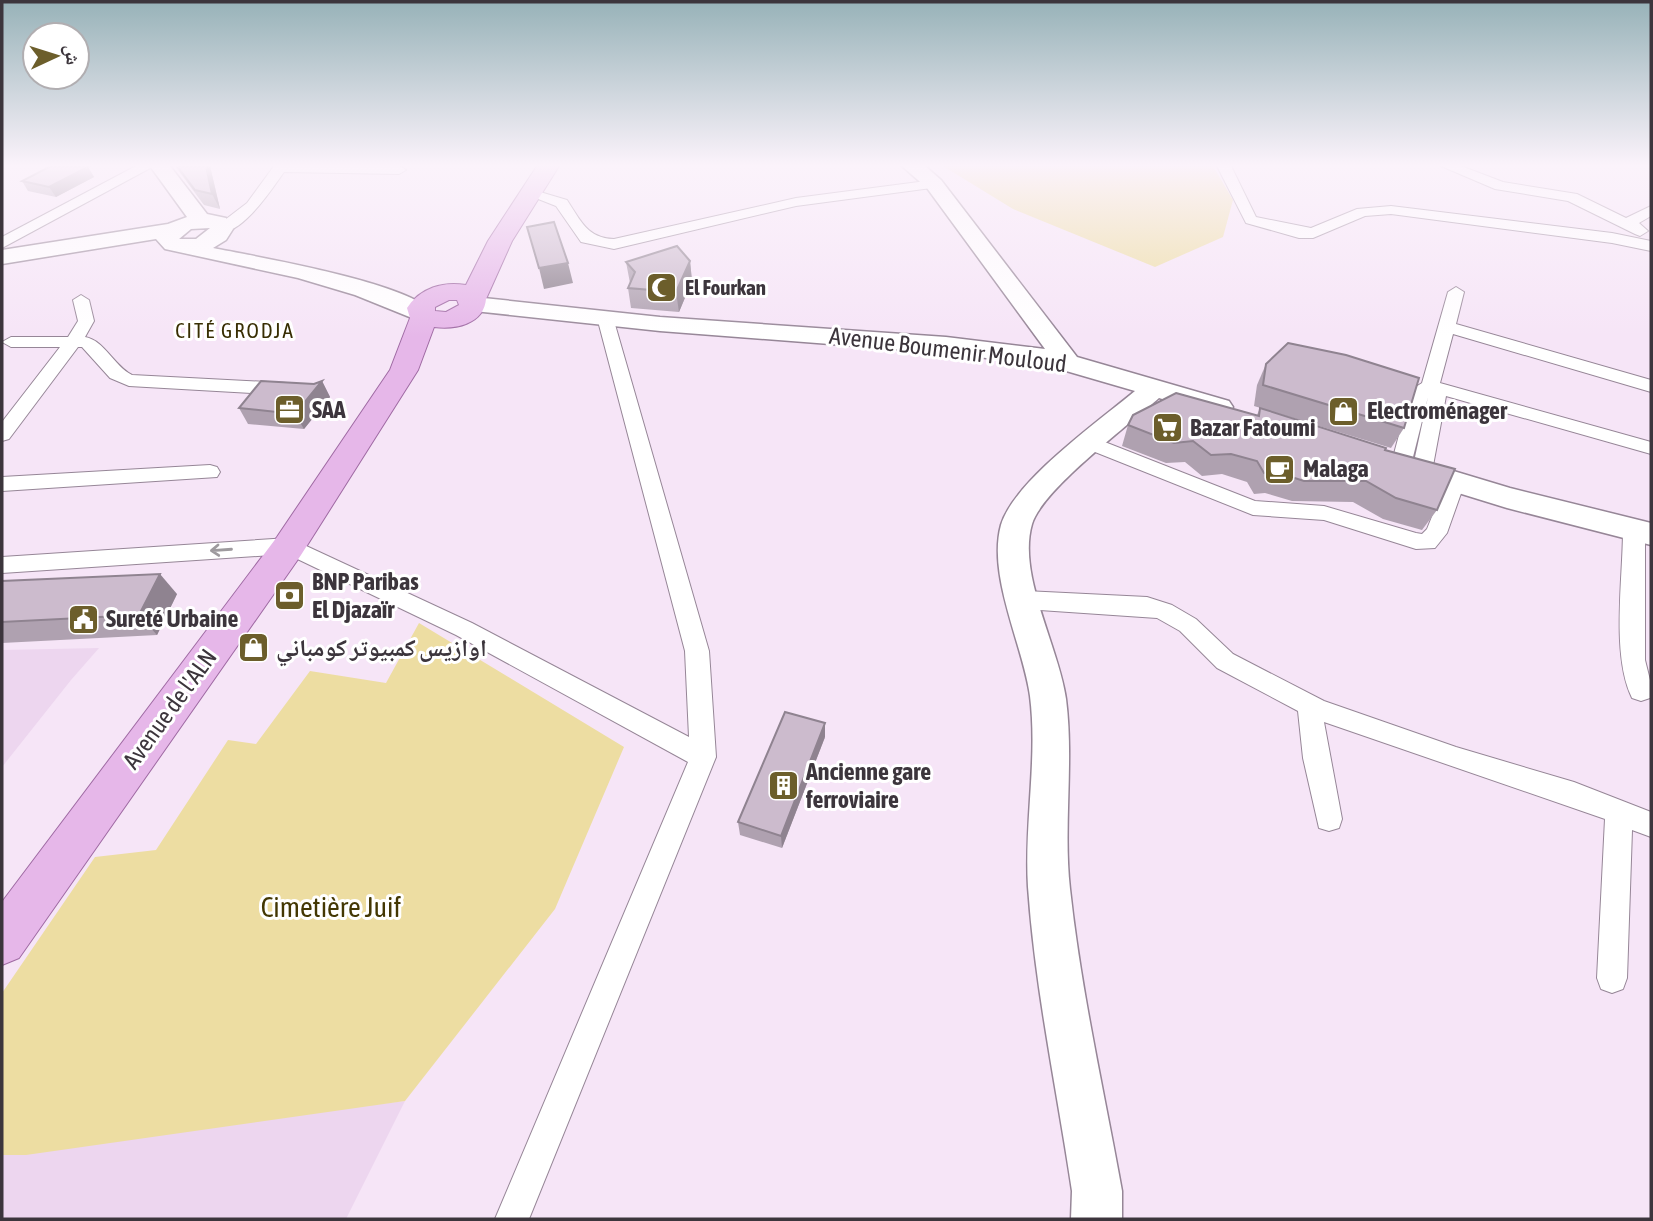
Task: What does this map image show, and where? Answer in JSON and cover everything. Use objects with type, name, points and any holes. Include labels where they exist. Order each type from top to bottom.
[{"type":"main road","points":[[190,223],[193,233],[211,255],[260,262],[447,308],[641,322]]},
{"type":"main road","name":"Avenue de l'ALN","points":[[2,941],[289,546],[404,370],[446,332],[447,308],[511,223]]},
{"type":"main road","points":[[963,223],[1068,363]]},
{"type":"main road","points":[[2,257],[193,233]]},
{"type":"main road","points":[[447,308],[641,322]]},
{"type":"main road","name":"Avenue Boumenir Mouloud","points":[[641,322],[946,345],[1068,363],[1157,387],[1249,417]]},
{"type":"main road","points":[[1097,1205],[1049,888],[1048,702],[1044,668],[1016,560],[1017,522],[1028,505],[1056,475],[1157,387]]},
{"type":"main road","points":[[1400,465],[1507,498],[1643,532]]},
{"type":"street","points":[[2,243],[40,223]]},
{"type":"street","points":[[193,233],[215,223]]},
{"type":"street","points":[[575,223],[585,240],[606,245],[703,223]]},
{"type":"street","points":[[1262,223],[1299,233],[1323,231],[1339,223]]},
{"type":"street","points":[[1493,223],[1612,238],[1651,246]]},
{"type":"street","points":[[1625,223],[1651,236]]},
{"type":"street","points":[[1430,386],[1456,292]]},
{"type":"street","points":[[2,435],[86,321],[81,300]]},
{"type":"street","points":[[512,1219],[703,757],[697,651],[606,321]]},
{"type":"street","points":[[1446,327],[1651,386]]},
{"type":"street","points":[[5,345],[73,340],[87,342],[116,374],[129,380],[308,391]]},
{"type":"street","points":[[1400,465],[1420,390],[1430,386],[1651,448]]},
{"type":"street","points":[[1092,443],[1253,508],[1324,513],[1416,541],[1427,542],[1436,533],[1455,482]]},
{"type":"street","points":[[2,484],[210,472]]},
{"type":"street","points":[[1641,691],[1633,660],[1643,532]]},
{"type":"street","points":[[2,565],[289,546],[464,629],[703,757]]},
{"type":"street","points":[[1025,600],[1147,606],[1164,611],[1188,625],[1225,661],[1310,705],[1651,825]]},
{"type":"street","points":[[1310,705],[1316,758],[1329,819]]},
{"type":"street","points":[[1612,978],[1619,812]]},
{"type":"street","points":[[1097,1205],[1123,1219]]},
{"type":"shaded area","points":[[99,648],[71,680],[2,767],[2,650]]},
{"type":"shaded area","points":[[405,1101],[346,1219],[2,1219],[2,1150]]},
{"type":"green space","points":[[1047,223],[1227,223],[1223,237],[1155,267]]},
{"type":"green space","name":"Cimetière Juif","points":[[419,623],[624,747],[555,909],[405,1101],[26,1155],[2,1155],[2,993],[95,857],[156,850],[228,740],[256,744],[310,671],[386,683]]},
{"type":"building","points":[[554,223],[568,263],[539,268],[527,227]]},
{"type":"building","points":[[677,246],[690,261],[676,292],[628,288],[635,272],[626,262]]},
{"type":"building","points":[[1288,343],[1346,355],[1419,378],[1404,428],[1263,385],[1266,364]]},
{"type":"building","points":[[261,381],[314,384],[322,381],[295,414],[239,408]]},
{"type":"building","points":[[1176,393],[1259,416],[1260,408],[1386,448],[1385,450],[1455,469],[1437,510],[1396,498],[1366,481],[1304,481],[1276,472],[1264,473],[1257,461],[1231,454],[1211,455],[1193,441],[1174,443],[1128,425],[1133,415]]},
{"type":"building","points":[[160,574],[139,615],[2,622],[2,581]]},
{"type":"building","name":"Ancienne gare ferroviaire","points":[[785,712],[825,723],[781,836],[738,822]]},
{"type":"place","name":"El Fourkan","points":[[662,288]]},
{"type":"place","name":"SAA","points":[[289,410]]},
{"type":"place","name":"Electroménager","points":[[1344,411]]},
{"type":"place","name":"Bazar Fatoumi","points":[[1167,428]]},
{"type":"place","name":"Malaga","points":[[1280,469]]},
{"type":"place","name":"BNP Paribas El Djazaïr","points":[[289,596]]},
{"type":"place","name":"Sureté Urbaine","points":[[83,619]]},
{"type":"place","name":"اوازيس كمبيوتر كومباني","points":[[253,648]]},
{"type":"place","name":"Ancienne gare ferroviaire","points":[[783,786]]},
{"type":"district","name":"CITÉ GRODJA","points":[[235,331]]}]
